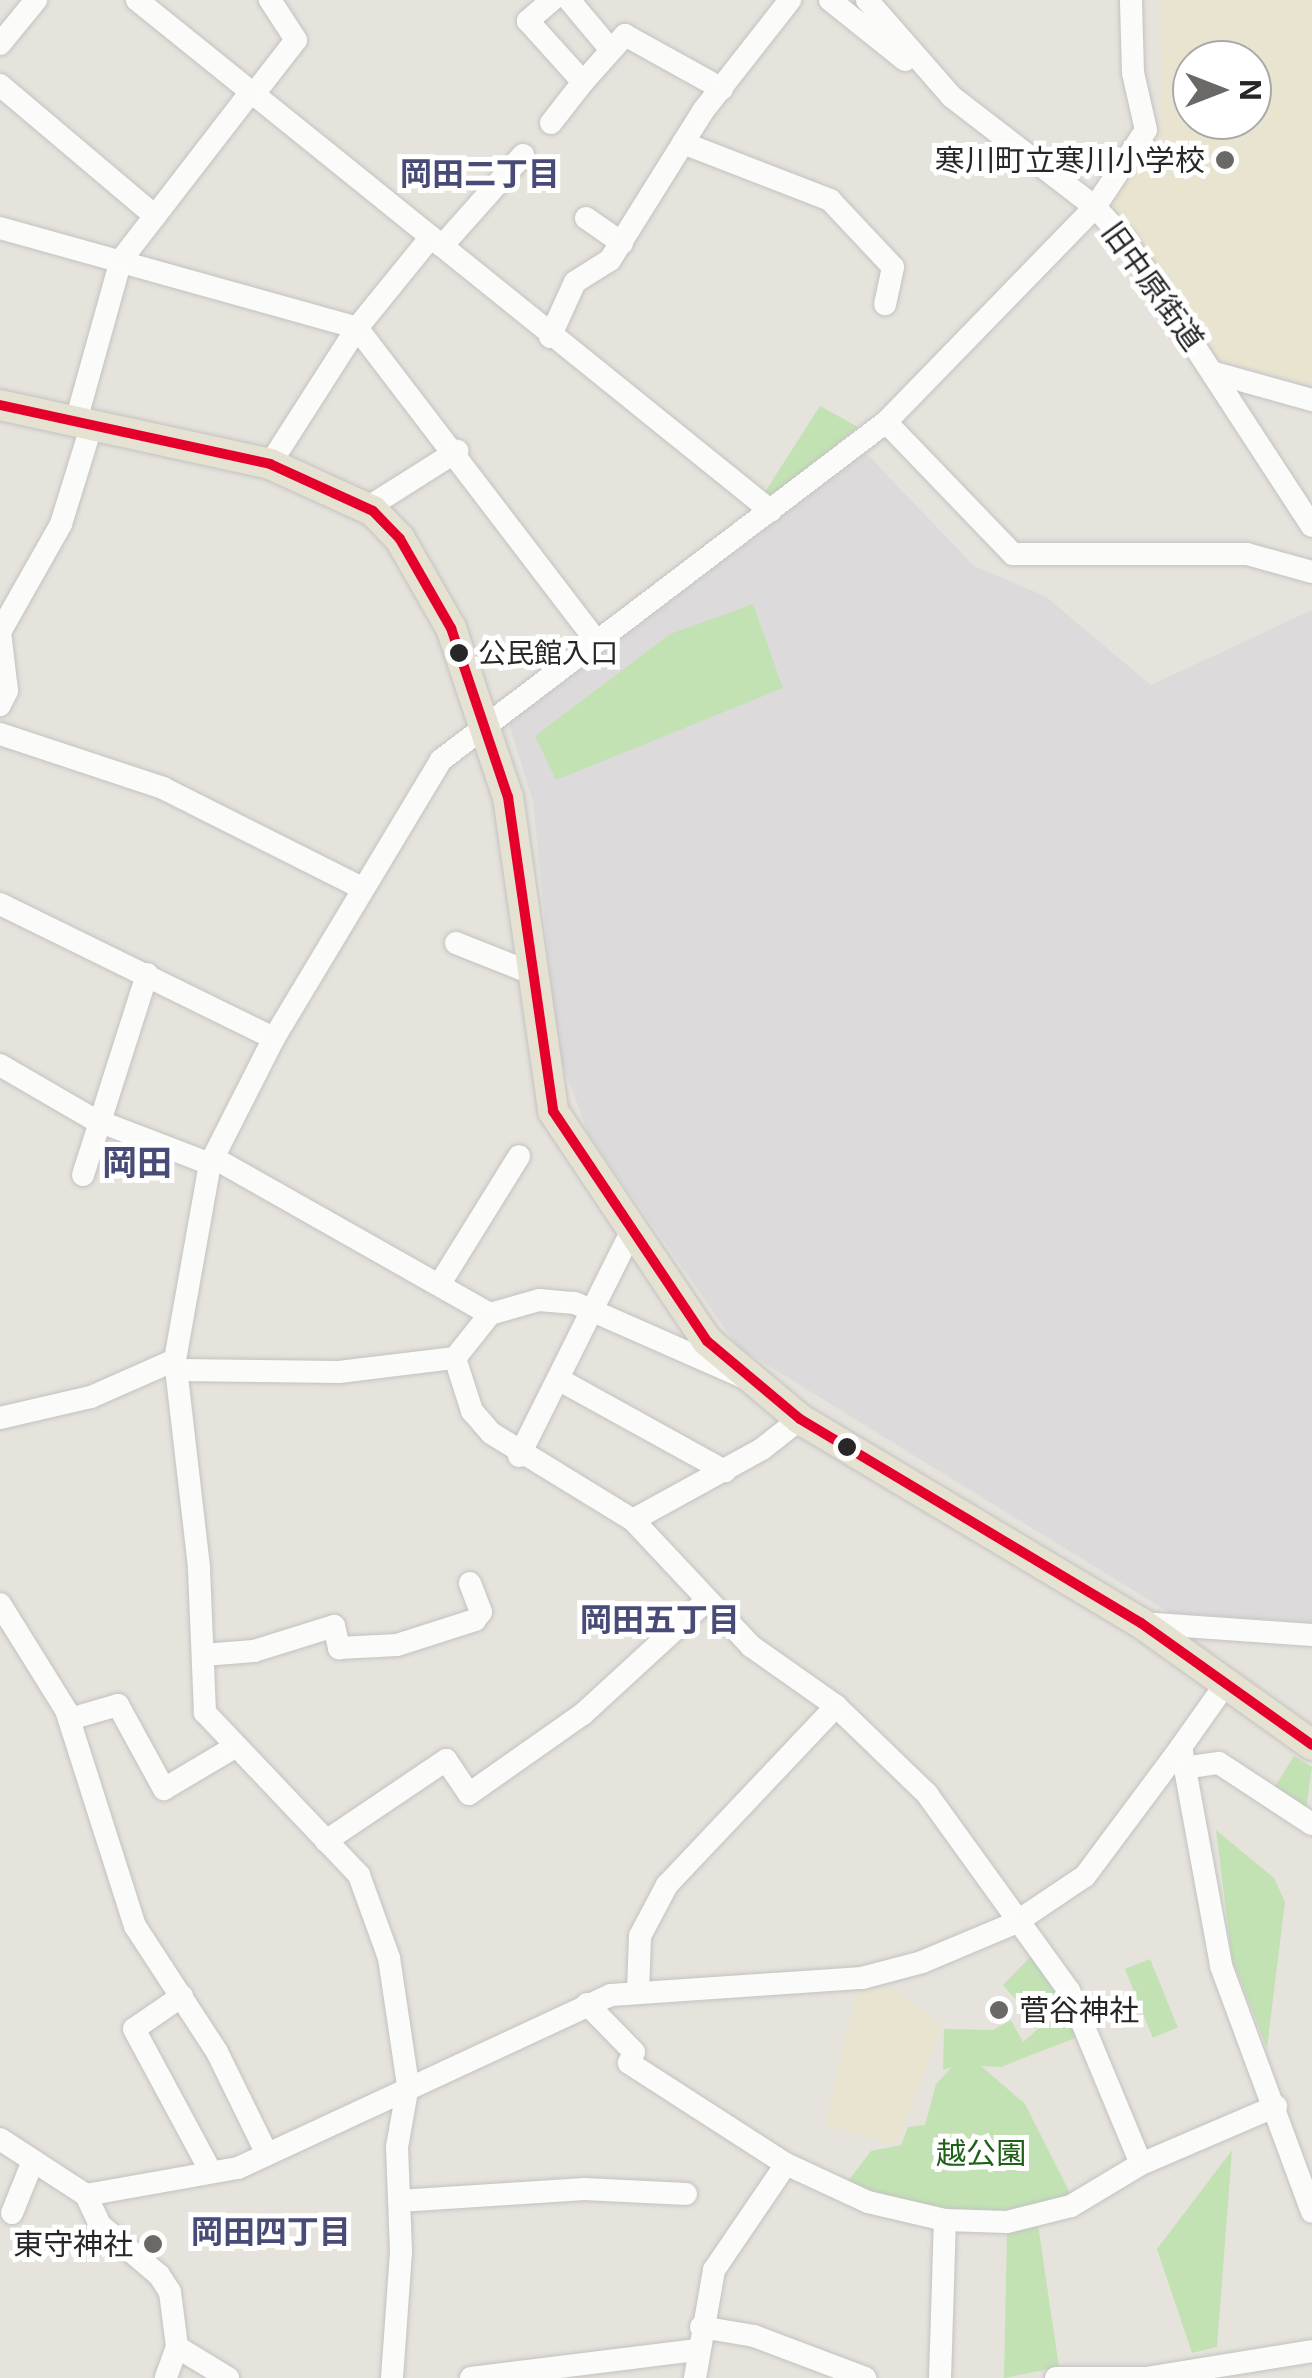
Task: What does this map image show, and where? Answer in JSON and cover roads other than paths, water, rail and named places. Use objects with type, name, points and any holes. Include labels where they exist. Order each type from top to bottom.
[{"type":"main road","points":[[0,405],[270,464],[367,508],[428,577],[486,722],[508,797],[529,972],[553,1111],[707,1341],[748,1380],[800,1418],[1141,1624],[1312,1744]]},
{"type":"street","points":[[0,44],[36,0]]},
{"type":"street","points":[[137,0],[550,337],[771,511]]},
{"type":"street","points":[[0,705],[7,691],[0,632],[61,524],[121,260],[296,40],[270,0]]},
{"type":"street","points":[[552,0],[528,21],[583,82]]},
{"type":"street","points":[[569,0],[611,50]]},
{"type":"street","points":[[550,337],[575,282],[610,260],[683,143],[790,0]]},
{"type":"street","points":[[830,0],[885,33]]},
{"type":"street","points":[[867,0],[885,33]]},
{"type":"street","points":[[392,2378],[399,2201],[397,2146],[408,2086],[389,1958],[359,1875],[233,1748],[205,1713],[177,1365],[212,1161],[274,1038],[426,778],[486,722],[886,422],[1095,206],[1146,130],[1133,73],[1131,0]]},
{"type":"street","name":"旧中原街道","points":[[885,33],[952,97],[1095,206],[1215,373],[1312,526]]},
{"type":"street","points":[[551,123],[625,36],[722,89]]},
{"type":"street","points":[[0,84],[155,216]]},
{"type":"street","points":[[683,143],[830,200],[892,267],[885,304]]},
{"type":"street","points":[[270,464],[357,328],[436,242],[496,202],[492,183],[510,156]]},
{"type":"street","points":[[586,218],[622,243]]},
{"type":"street","points":[[0,228],[357,328],[457,451],[597,642]]},
{"type":"street","points":[[1215,373],[1312,400]]},
{"type":"street","points":[[886,422],[1013,554],[1052,560],[1247,554],[1312,572]]},
{"type":"street","points":[[367,508],[457,451]]},
{"type":"street","points":[[0,734],[163,788],[362,888]]},
{"type":"street","points":[[0,904],[274,1038]]},
{"type":"street","points":[[456,943],[529,972]]},
{"type":"street","points":[[83,1175],[97,1120],[147,974]]},
{"type":"street","points":[[0,1066],[97,1120],[212,1161],[441,1282],[490,1314]]},
{"type":"street","points":[[441,1282],[519,1156]]},
{"type":"street","points":[[519,1456],[631,1232]]},
{"type":"street","points":[[0,1418],[91,1397],[177,1365],[339,1372],[455,1358],[490,1314],[539,1300],[592,1310],[748,1380]]},
{"type":"street","points":[[455,1358],[472,1411],[519,1456],[633,1520],[751,1646],[836,1706],[927,1794],[1015,1924],[1069,1991],[1141,2164]]},
{"type":"street","points":[[558,1378],[725,1471]]},
{"type":"street","points":[[633,1520],[725,1471],[800,1418]]},
{"type":"street","points":[[202,1655],[254,1652],[334,1626],[339,1648],[398,1645],[475,1620],[482,1612],[470,1583]]},
{"type":"street","points":[[326,1841],[446,1760],[469,1794],[583,1714],[707,1600]]},
{"type":"street","points":[[3,1617],[70,1719],[135,1926],[182,1996],[266,2152]]},
{"type":"street","points":[[1141,1624],[1312,1635]]},
{"type":"street","points":[[86,2195],[211,2172],[266,2152],[587,2004],[638,1991],[878,1976],[1015,1924],[1085,1876],[1186,1757],[1227,1682]]},
{"type":"street","points":[[70,1719],[118,1705],[164,1790],[233,1748]]},
{"type":"street","points":[[638,1991],[640,1936],[667,1885],[836,1706]]},
{"type":"street","points":[[1186,1757],[1219,1763],[1312,1824]]},
{"type":"street","points":[[1186,1757],[1222,1966],[1306,2172],[1312,2212]]},
{"type":"street","points":[[182,1996],[134,2030],[211,2172]]},
{"type":"street","points":[[587,2004],[634,2052],[629,2063],[786,2164],[868,2202],[945,2220],[1037,2216],[1071,2206],[1141,2164],[1276,2106]]},
{"type":"street","points":[[0,2139],[86,2195],[100,2225],[170,2292],[178,2347],[166,2378]]},
{"type":"street","points":[[12,2213],[33,2160]]},
{"type":"street","points":[[695,2378],[698,2338],[714,2270],[786,2164]]},
{"type":"street","points":[[399,2201],[585,2188],[686,2194]]},
{"type":"street","points":[[940,2378],[945,2220]]},
{"type":"street","points":[[471,2378],[698,2338],[754,2336],[865,2378]]},
{"type":"street","points":[[178,2347],[228,2378]]},
{"type":"street","points":[[1056,2378],[1146,2378],[1312,2351]]},
{"type":"place","name":"寒川町立寒川小学校","points":[[1225,160]]},
{"type":"place","name":"公民館入口","points":[[459,653]]},
{"type":"place","name":"菅谷神社","points":[[999,2010]]},
{"type":"place","name":"東守神社","points":[[153,2244]]},
{"type":"district","name":"岡田二丁目","points":[[480,174]]},
{"type":"district","name":"岡田","points":[[137,1162]]},
{"type":"district","name":"岡田五丁目","points":[[660,1620]]},
{"type":"district","name":"岡田四丁目","points":[[271,2232]]},
{"type":"park label","name":"越公園","points":[[981,2153]]}]
